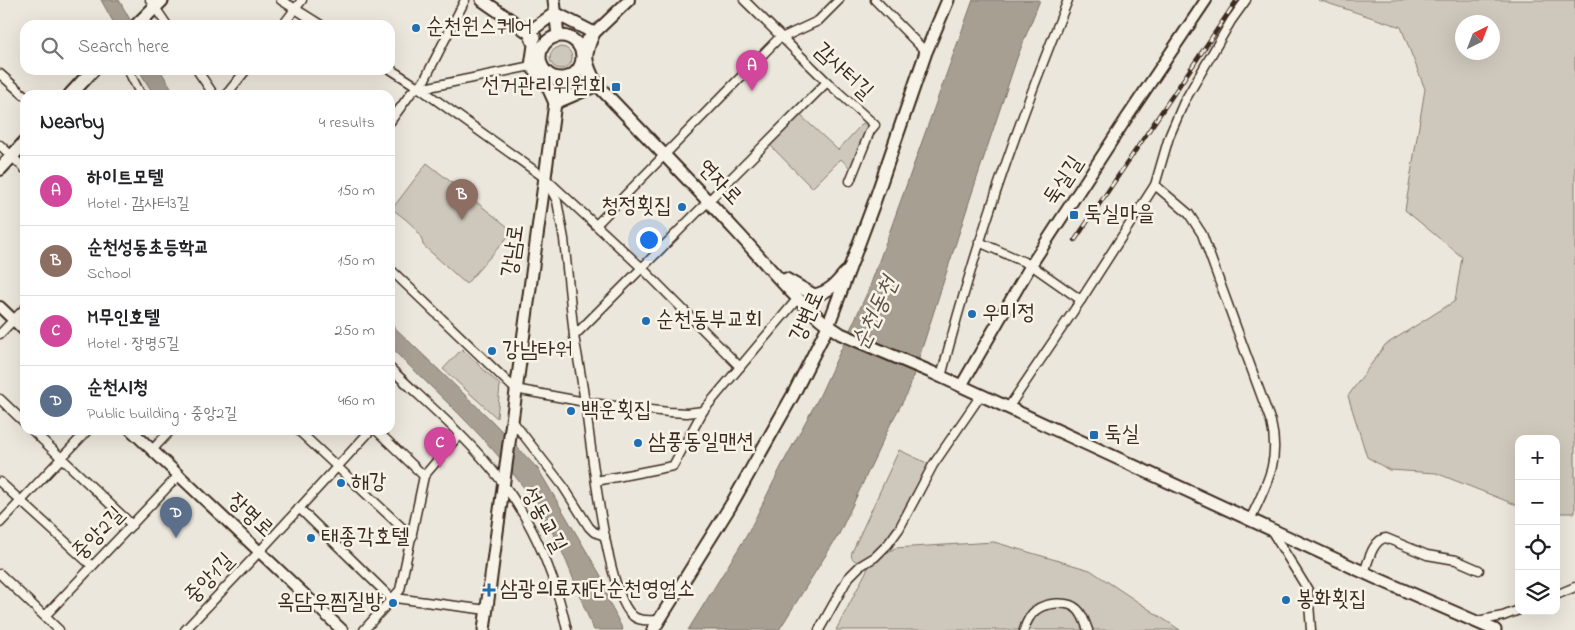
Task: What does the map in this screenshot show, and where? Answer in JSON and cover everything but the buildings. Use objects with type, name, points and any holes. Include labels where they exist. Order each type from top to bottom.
[{"type":"main road","points":[[482,0],[544,44]]},
{"type":"main road","points":[[554,0],[558,36]]},
{"type":"main road","name":"강변로","points":[[656,625],[731,505],[793,395],[828,326],[926,52],[948,0]]},
{"type":"main road","points":[[141,20],[156,2]]},
{"type":"main road","points":[[529,32],[555,13]]},
{"type":"main road","points":[[529,32],[534,45],[536,66],[555,102],[597,85],[590,70],[586,51],[594,33],[555,13]]},
{"type":"main road","points":[[558,36],[571,38],[580,47],[582,61],[580,67],[576,73],[565,78],[551,76],[536,66],[544,44],[548,40],[558,36]]},
{"type":"main road","name":"연자로","points":[[580,67],[708,200],[798,298],[828,326],[843,335],[936,374],[1364,573],[1495,630]]},
{"type":"main road","points":[[75,90],[88,75]]},
{"type":"main road","name":"강남로","points":[[505,479],[511,419],[555,102],[565,78]]},
{"type":"main road","points":[[0,169],[20,148]]},
{"type":"main road","points":[[772,269],[814,295],[823,294],[832,288],[850,266]]},
{"type":"main road","points":[[484,630],[505,479]]},
{"type":"street","points":[[282,0],[313,20]]},
{"type":"street","points":[[287,20],[302,0]]},
{"type":"street","points":[[395,115],[411,93],[424,81],[465,0]]},
{"type":"street","points":[[580,47],[630,0]]},
{"type":"street","name":"감사터길","points":[[744,0],[827,82],[875,125],[870,131],[850,180]]},
{"type":"street","points":[[596,225],[777,40],[818,20],[839,0]]},
{"type":"street","points":[[875,0],[926,52]]},
{"type":"street","points":[[936,374],[954,326],[980,242],[1030,98],[1068,0]]},
{"type":"street","name":"둑실길","points":[[961,386],[1031,266],[1206,0]]},
{"type":"street","points":[[1008,408],[1081,300],[1155,185],[1168,137],[1184,102],[1231,21],[1246,0]]},
{"type":"street","points":[[156,2],[165,20]]},
{"type":"street","points":[[418,87],[429,87],[536,66]]},
{"type":"street","points":[[395,72],[545,178],[642,268],[740,367]]},
{"type":"street","points":[[0,74],[20,92]]},
{"type":"street","points":[[131,75],[138,90]]},
{"type":"street","points":[[201,75],[211,90]]},
{"type":"street","points":[[230,90],[242,75]]},
{"type":"street","points":[[574,336],[827,82]]},
{"type":"street","points":[[0,145],[20,164]]},
{"type":"street","points":[[545,178],[558,202],[564,239],[574,336],[596,481],[605,536],[618,590],[623,603],[635,618],[656,625]]},
{"type":"street","points":[[1155,185],[1190,214],[1202,234],[1272,422],[1276,445],[1274,461],[1268,480],[1250,520]]},
{"type":"street","points":[[980,242],[1031,266],[1081,300]]},
{"type":"street","points":[[395,274],[515,389],[585,402],[669,412],[703,411]]},
{"type":"street","points":[[596,481],[673,466],[703,411],[798,298]]},
{"type":"street","points":[[0,307],[20,326]]},
{"type":"street","points":[[0,334],[20,313]]},
{"type":"street","name":"성동교길","points":[[395,373],[505,479],[541,549],[557,593],[566,630]]},
{"type":"street","points":[[819,630],[848,578],[860,566],[875,557],[899,529],[933,465],[981,395]]},
{"type":"street","points":[[0,399],[20,418]]},
{"type":"street","points":[[511,419],[563,486],[591,530],[605,536]]},
{"type":"street","points":[[37,435],[132,525]]},
{"type":"street","points":[[0,523],[84,435]]},
{"type":"street","name":"장명로","points":[[136,435],[342,630]]},
{"type":"street","points":[[152,450],[166,435]]},
{"type":"street","points":[[303,435],[412,537]]},
{"type":"street","name":"중앙1길","points":[[185,630],[367,435]]},
{"type":"street","points":[[381,435],[424,476]]},
{"type":"street","points":[[364,630],[394,599],[400,590],[424,476],[459,435]]},
{"type":"street","name":"중앙2길","points":[[45,616],[179,475]]},
{"type":"street","points":[[0,482],[92,566]]},
{"type":"street","points":[[299,508],[394,599],[487,610]]},
{"type":"street","points":[[1271,530],[1308,590],[1311,630]]},
{"type":"street","points":[[1364,573],[1375,545],[1379,540],[1386,538],[1427,555],[1456,560],[1479,570]]},
{"type":"street","points":[[0,574],[59,630]]},
{"type":"street","points":[[1560,593],[1575,587]]},
{"type":"street","points":[[1024,630],[1027,621],[1037,609],[1053,604],[1067,604],[1077,608],[1088,630]]},
{"type":"street","points":[[1475,622],[1515,612]]},
{"type":"shaded area","points":[[1318,0],[1575,0],[1575,513],[1560,513],[1560,435],[1515,435],[1515,504],[1436,473],[1389,470],[1367,457],[1348,396],[1385,345],[1455,301],[1462,257],[1405,210],[1425,89],[1401,27]]},
{"type":"shaded area","points":[[561,47],[569,50],[572,58],[569,66],[561,69],[553,66],[550,58],[553,50]]},
{"type":"shaded area","points":[[799,114],[838,150],[863,123],[867,126],[851,169],[841,159],[812,188],[769,144]]},
{"type":"shaded area","points":[[427,163],[513,231],[466,284],[423,245],[422,239],[415,229],[395,211],[395,205]]},
{"type":"shaded area","points":[[462,349],[500,385],[497,418],[443,369]]},
{"type":"shaded area","points":[[899,450],[929,464],[901,521],[891,535],[881,548],[870,557],[858,562],[852,558],[852,552]]},
{"type":"shaded area","points":[[994,542],[1090,570],[1180,630],[836,630],[868,568],[879,557],[895,548]]},
{"type":"water","points":[[101,0],[119,0],[130,20],[112,20]]},
{"type":"water","name":"순천동천","points":[[973,0],[1040,0],[1017,58],[908,392],[890,425],[839,534],[779,630],[688,630],[747,535],[819,397],[869,289]]},
{"type":"water","points":[[142,75],[163,75],[173,90],[151,90]]},
{"type":"water","points":[[395,328],[492,421],[538,469],[601,576],[611,606],[623,630],[594,630],[561,550],[540,511],[502,460],[459,414],[395,352]]},
{"type":"railway","points":[[1075,240],[1237,0]]},
{"type":"place","name":"순천원스퀘어","points":[[416,28]]},
{"type":"place","name":"선거관리위원회","points":[[616,87]]},
{"type":"place","name":"하이트모텔","points":[[752,91]]},
{"type":"place","name":"청정횟집","points":[[682,207]]},
{"type":"place","name":"둑실마을","points":[[1074,215]]},
{"type":"place","name":"순천성동초등학교","points":[[462,220]]},
{"type":"place","name":"우미정","points":[[972,314]]},
{"type":"place","name":"순천동부교회","points":[[646,321]]},
{"type":"place","name":"강남타워","points":[[492,351]]},
{"type":"place","name":"백운횟집","points":[[571,411]]},
{"type":"place","name":"둑실","points":[[1094,435]]},
{"type":"place","name":"삼풍동일맨션","points":[[638,443]]},
{"type":"place","name":"M무인호텔","points":[[440,468]]},
{"type":"place","name":"해강","points":[[341,483]]},
{"type":"place","name":"순천시청","points":[[176,538]]},
{"type":"place","name":"태종각호텔","points":[[311,538]]},
{"type":"place","name":"삼광의료재단순천영업소","points":[[489,590]]},
{"type":"place","name":"봉화횟집","points":[[1286,600]]},
{"type":"place","name":"옥담우찜질방","points":[[393,603]]}]
